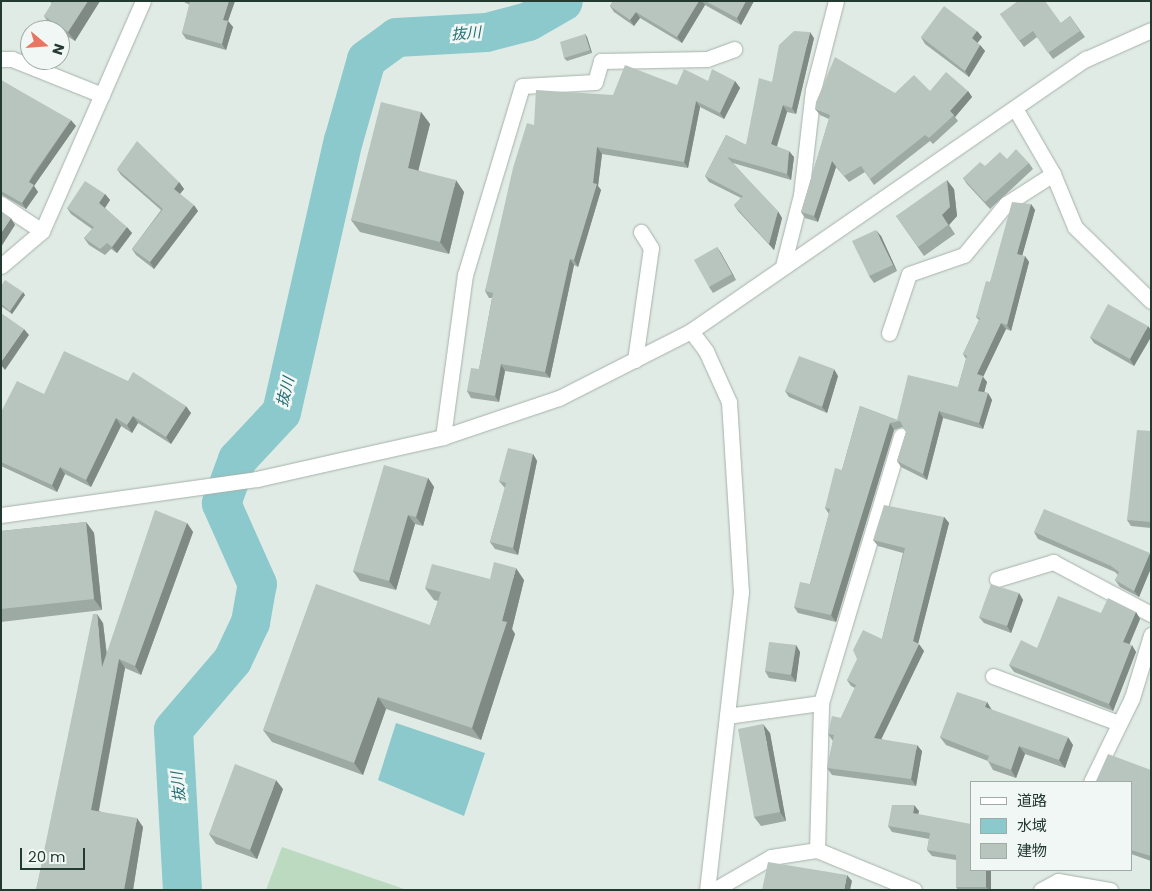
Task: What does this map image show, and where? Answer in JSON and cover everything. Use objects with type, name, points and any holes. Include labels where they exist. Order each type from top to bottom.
[{"type":"street","points":[[1,266],[42,231],[143,1]]},
{"type":"street","points":[[783,266],[801,195],[813,90],[836,1]]},
{"type":"street","points":[[1,515],[257,479],[443,437],[559,398],[691,331],[783,266],[1016,110],[1086,59],[1151,30]]},
{"type":"street","points":[[443,437],[465,275],[522,86],[595,82],[601,61],[707,59],[734,49]]},
{"type":"street","points":[[1,59],[12,59],[102,95]]},
{"type":"street","points":[[1016,110],[1053,174],[1075,227],[1151,302]]},
{"type":"street","points":[[889,333],[909,274],[964,255],[1006,204],[1053,174]]},
{"type":"street","points":[[1,204],[42,231]]},
{"type":"street","points":[[635,360],[651,248],[641,232]]},
{"type":"street","points":[[691,331],[706,351],[729,402],[741,592],[707,890]]},
{"type":"street","points":[[816,850],[821,703],[901,436]]},
{"type":"street","points":[[997,579],[1052,562],[1151,614]]},
{"type":"street","points":[[1091,781],[1118,723],[1132,698],[1151,635]]},
{"type":"street","points":[[993,676],[1118,723]]},
{"type":"street","points":[[727,716],[821,703]]},
{"type":"street","points":[[714,890],[772,857],[816,850],[914,890]]},
{"type":"street","points":[[1041,890],[1060,876],[1110,890]]},
{"type":"green space","points":[[282,847],[407,890],[266,890]]},
{"type":"water","points":[[396,723],[485,753],[464,816],[378,780]]},
{"type":"building","points":[[53,1],[88,1],[70,29],[70,20],[50,20],[44,16]]},
{"type":"building","points":[[190,1],[229,1],[223,20],[228,21],[222,44],[182,33]]},
{"type":"building","points":[[613,1],[699,1],[677,37],[636,12],[630,20],[610,6]]},
{"type":"building","points":[[705,1],[746,1],[737,18]]},
{"type":"building","points":[[1018,1],[1045,1],[1061,23],[1070,16],[1080,31],[1048,53],[1033,31],[1019,41],[1000,14]]},
{"type":"building","points":[[944,6],[977,31],[972,38],[980,45],[965,71],[921,37]]},
{"type":"building","points":[[794,31],[810,32],[792,108],[783,105],[771,144],[789,151],[787,174],[727,157],[778,211],[769,244],[734,205],[743,196],[705,176],[726,135],[746,145],[759,78],[772,82],[779,45]]},
{"type":"building","points":[[585,34],[590,50],[564,58],[560,42]]},
{"type":"building","points":[[835,57],[895,93],[914,75],[930,91],[946,72],[968,91],[950,111],[954,115],[929,138],[925,135],[870,179],[861,166],[844,176],[832,161],[814,216],[801,212],[830,115],[815,109],[816,102]]},
{"type":"building","points":[[625,65],[677,85],[684,69],[708,81],[712,69],[735,81],[720,113],[696,101],[684,162],[597,147],[593,183],[597,184],[574,260],[570,259],[545,372],[501,364],[495,396],[467,391],[471,368],[479,369],[493,293],[485,291],[513,168],[527,123],[534,125],[536,90],[613,95]]},
{"type":"building","points":[[1,80],[71,120],[32,176],[29,182],[34,185],[22,203],[1,191]]},
{"type":"building","points":[[381,102],[421,112],[408,168],[456,180],[440,242],[351,220]]},
{"type":"building","points":[[137,141],[179,182],[174,189],[194,205],[150,262],[132,249],[163,209],[117,169]]},
{"type":"building","points":[[1016,149],[1029,163],[985,202],[963,178],[980,162],[985,166],[1000,152],[1007,159]]},
{"type":"building","points":[[947,180],[950,207],[942,215],[948,225],[918,247],[896,216]]},
{"type":"building","points":[[85,181],[105,194],[99,203],[127,227],[112,247],[107,243],[100,249],[84,238],[94,227],[67,208]]},
{"type":"building","points":[[1012,202],[1031,204],[1017,254],[1025,256],[1007,325],[1001,323],[977,374],[983,376],[978,391],[988,393],[979,423],[939,411],[923,474],[897,461],[906,432],[900,421],[890,423],[831,615],[794,607],[800,582],[810,584],[830,509],[825,508],[835,468],[842,470],[860,406],[897,420],[908,375],[958,387],[967,356],[963,354],[980,318],[976,317],[986,281],[990,282]]},
{"type":"building","points":[[1,211],[11,218],[1,233]]},
{"type":"building","points":[[876,230],[893,265],[869,276],[852,241]]},
{"type":"building","points":[[717,247],[732,274],[709,287],[694,260]]},
{"type":"building","points":[[5,280],[23,292],[10,311],[1,304],[1,286]]},
{"type":"building","points":[[1108,304],[1148,326],[1130,359],[1090,337]]},
{"type":"building","points":[[1,313],[24,329],[1,362]]},
{"type":"building","points":[[64,351],[128,381],[133,372],[186,406],[166,437],[133,416],[127,425],[116,418],[86,480],[60,467],[52,485],[1,462],[1,412],[17,381],[44,394]]},
{"type":"building","points":[[799,356],[834,369],[822,407],[785,391]]},
{"type":"building","points":[[1137,430],[1151,431],[1151,522],[1127,520]]},
{"type":"building","points":[[508,448],[533,454],[513,548],[490,542],[506,483],[499,481]]},
{"type":"building","points":[[384,465],[428,478],[416,517],[408,515],[389,581],[353,571]]},
{"type":"building","points":[[884,505],[944,517],[913,641],[919,644],[874,738],[917,745],[911,779],[827,768],[834,735],[828,734],[832,716],[841,718],[856,685],[847,680],[857,659],[853,650],[863,630],[882,639],[905,548],[873,540]]},
{"type":"building","points":[[1044,509],[1150,553],[1134,591],[1115,580],[1119,572],[1111,566],[1034,532]]},
{"type":"building","points":[[155,510],[187,523],[135,666],[119,659],[91,810],[137,818],[124,890],[36,890],[93,614],[97,614],[102,667]]},
{"type":"building","points":[[86,522],[94,599],[1,609],[1,531]]},
{"type":"building","points":[[494,562],[516,568],[502,621],[507,622],[472,728],[378,697],[354,763],[263,730],[316,584],[430,625],[441,592],[425,588],[432,564],[490,579]]},
{"type":"building","points":[[991,584],[1019,593],[1007,626],[979,617]]},
{"type":"building","points":[[1058,596],[1101,613],[1108,598],[1136,612],[1123,642],[1132,645],[1109,704],[1009,665],[1021,640],[1037,648]]},
{"type":"building","points":[[769,642],[796,645],[791,675],[765,671]]},
{"type":"building","points":[[957,692],[987,702],[985,707],[1068,737],[1059,760],[1019,746],[1011,770],[987,761],[989,756],[940,737]]},
{"type":"building","points":[[763,724],[780,812],[754,817],[738,729]]},
{"type":"building","points":[[1108,754],[1151,770],[1151,856],[1132,850],[1132,781],[1096,781]]},
{"type":"building","points":[[235,764],[276,780],[250,850],[209,834]]},
{"type":"building","points":[[892,805],[914,805],[913,813],[970,824],[970,871],[986,871],[986,887],[956,887],[956,855],[927,850],[930,833],[888,826]]},
{"type":"building","points":[[768,862],[847,875],[844,890],[762,890]]},
{"type":"waterway","name":"抜川","points":[[182,890],[173,729],[232,660],[250,622],[257,584],[221,503],[237,459],[281,412],[343,140],[366,59],[396,37],[486,32],[528,21],[563,1]]}]
